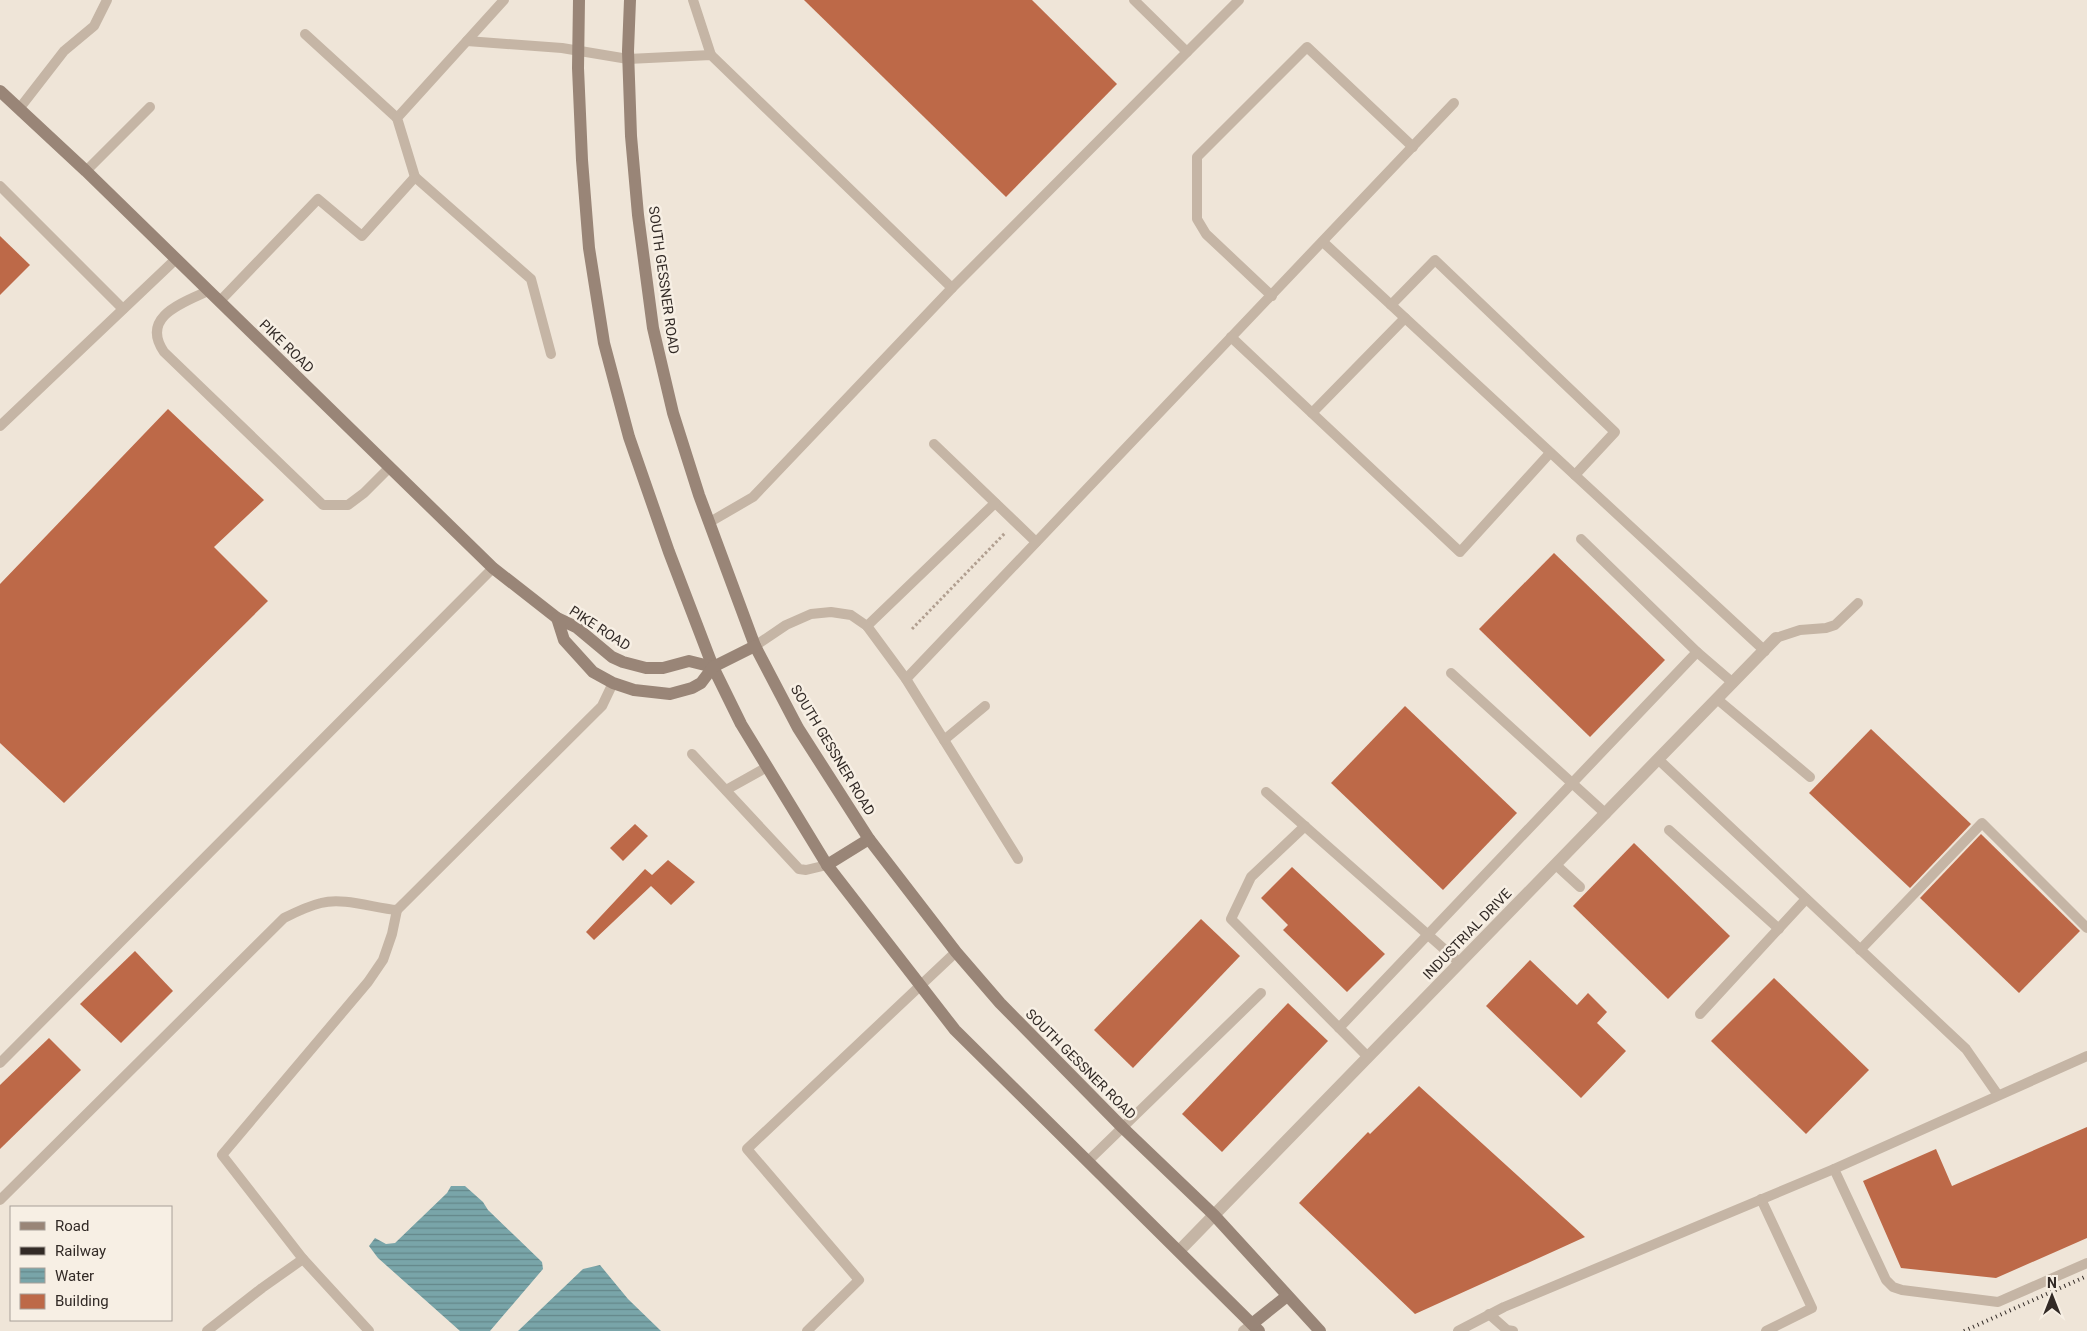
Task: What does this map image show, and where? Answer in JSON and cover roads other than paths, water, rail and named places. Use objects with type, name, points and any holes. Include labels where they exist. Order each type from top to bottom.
[{"type":"main road","points":[[579,0],[578,50],[582,160],[588,228],[604,343],[629,437],[669,552],[714,667],[741,724],[827,865],[954,1030],[1180,1250],[1251,1329],[1287,1296]]},
{"type":"main road","name":"SOUTH GESSNER ROAD","points":[[630,0],[628,59],[631,136],[638,215],[653,328],[673,413],[710,522],[756,646],[798,728],[869,839],[956,952],[1000,1003],[1123,1128],[1214,1215],[1320,1331]]},
{"type":"main road","name":"PIKE ROAD","points":[[0,91],[86,171],[493,568],[557,618],[576,627],[612,657],[623,662],[646,668],[663,668],[689,661],[714,667]]},
{"type":"main road","name":"PIKE ROAD","points":[[557,618],[564,640],[593,672],[613,683],[634,690],[670,694],[692,688],[701,683],[714,667],[756,646]]},
{"type":"main road","points":[[613,683],[623,662]]},
{"type":"main road","points":[[827,865],[869,839]]},
{"type":"street","name":"INDUSTRIAL DRIVE","points":[[1180,1250],[1776,638]]},
{"type":"lane","points":[[19,109],[64,51],[94,26],[107,0]]},
{"type":"lane","points":[[397,118],[504,0]]},
{"type":"lane","points":[[693,0],[711,55],[952,288]]},
{"type":"lane","points":[[1134,0],[1187,52]]},
{"type":"lane","points":[[710,522],[753,497],[952,288],[1239,0]]},
{"type":"lane","points":[[305,34],[397,118],[415,177],[531,279],[551,354]]},
{"type":"lane","points":[[467,41],[578,50],[628,59],[711,55]]},
{"type":"lane","points":[[1272,296],[1206,234],[1197,219],[1197,157],[1307,47],[1413,147]]},
{"type":"lane","points":[[906,679],[1454,103]]},
{"type":"lane","points":[[86,171],[150,107]]},
{"type":"lane","points":[[220,302],[318,199],[362,236],[415,177]]},
{"type":"lane","points":[[0,186],[123,310]]},
{"type":"lane","points":[[1323,242],[1765,651]]},
{"type":"lane","points":[[0,426],[176,259]]},
{"type":"lane","points":[[1391,305],[1435,260],[1616,432],[1575,475]]},
{"type":"lane","points":[[208,290],[173,308],[162,317],[157,329],[156,341],[171,359],[323,505],[348,505],[364,493],[390,467]]},
{"type":"lane","points":[[1312,413],[1405,318]]},
{"type":"lane","points":[[1231,337],[1460,552],[1550,453]]},
{"type":"lane","points":[[934,444],[1036,542]]},
{"type":"lane","points":[[867,626],[995,503]]},
{"type":"lane","points":[[1581,540],[1697,652],[1733,683]]},
{"type":"lane","points":[[0,1063],[493,568]]},
{"type":"lane","points":[[1776,638],[1800,630],[1826,628],[1835,625],[1858,603]]},
{"type":"lane","points":[[756,646],[786,625],[811,614],[830,612],[851,615],[867,626],[906,679],[1018,859]]},
{"type":"lane","points":[[1339,1028],[1697,652]]},
{"type":"lane","points":[[1451,673],[1606,814]]},
{"type":"lane","points":[[369,1331],[303,1259],[222,1155],[368,982],[383,960],[392,934],[397,910],[602,706],[613,683]]},
{"type":"lane","points":[[1717,699],[1810,777]]},
{"type":"lane","points":[[944,740],[985,706]]},
{"type":"lane","points":[[692,754],[799,868],[806,870],[827,865]]},
{"type":"lane","points":[[1659,760],[1966,1049],[1998,1095]]},
{"type":"lane","points":[[726,790],[767,767]]},
{"type":"lane","points":[[1266,792],[1460,963]]},
{"type":"lane","points":[[1860,950],[1982,823],[2087,928]]},
{"type":"lane","points":[[1305,826],[1251,877],[1231,918],[1368,1057]]},
{"type":"lane","points":[[1669,830],[1779,929]]},
{"type":"lane","points":[[1556,865],[1580,888]]},
{"type":"lane","points":[[1700,1014],[1806,899]]},
{"type":"lane","points":[[0,1200],[284,918],[323,902],[346,902],[374,908],[397,910]]},
{"type":"lane","points":[[807,1331],[858,1280],[747,1148],[956,952]]},
{"type":"lane","points":[[1088,1161],[1261,992]]},
{"type":"lane","points":[[1458,1331],[1504,1306],[1834,1169],[2087,1056]]},
{"type":"lane","points":[[1834,1169],[1886,1280],[1893,1287],[1902,1290],[1998,1302],[2087,1263]]},
{"type":"lane","points":[[1761,1199],[1812,1308],[1766,1331]]},
{"type":"lane","points":[[207,1331],[303,1259]]},
{"type":"lane","points":[[1490,1314],[1507,1330],[1512,1331]]},
{"type":"water","points":[[451,1186],[465,1186],[542,1262],[543,1269],[490,1331],[460,1331],[378,1258],[369,1246],[375,1238],[386,1244],[395,1243],[447,1193]]},
{"type":"water","points":[[600,1265],[628,1299],[661,1331],[518,1331],[583,1269]]},
{"type":"railway","points":[[1964,1331],[2087,1276]]}]
